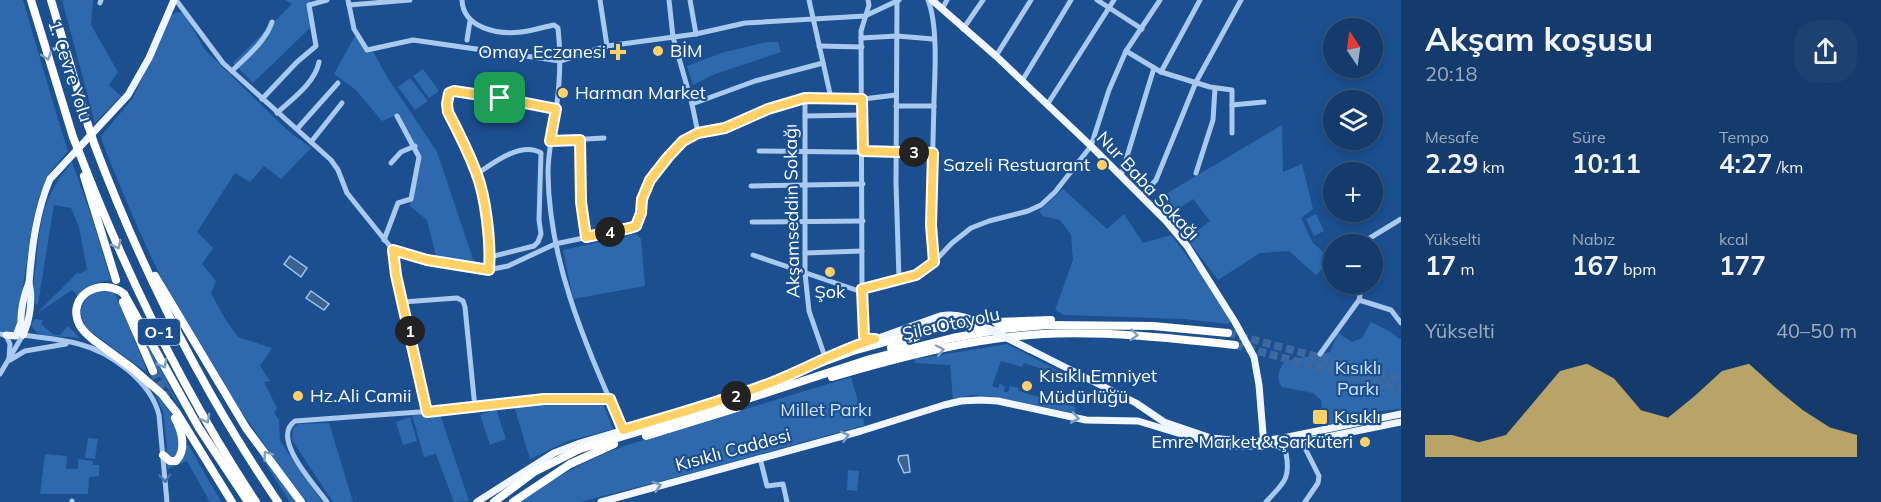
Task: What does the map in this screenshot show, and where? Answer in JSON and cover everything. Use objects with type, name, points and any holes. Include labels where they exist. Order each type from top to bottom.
[{"type":"highway","name":"1. Çevre Yolu","points":[[31,0],[79,152]]},
{"type":"highway","name":"1. Çevre Yolu","points":[[51,0],[95,146],[114,196],[140,253]]},
{"type":"highway","points":[[79,152],[87,191],[116,280]]},
{"type":"highway","name":"O-1","points":[[79,152],[114,239],[161,337],[211,429],[256,502]]},
{"type":"highway","points":[[140,253],[246,428],[302,502]]},
{"type":"highway","name":"O-1","points":[[140,253],[192,359],[278,502]]},
{"type":"highway","points":[[232,502],[177,412],[162,394],[83,331],[76,315],[79,302],[85,293],[100,286],[110,286],[124,298],[199,428],[248,502]]},
{"type":"highway","points":[[124,298],[153,371]]},
{"type":"highway","points":[[996,322],[1049,320],[1153,326]]},
{"type":"highway","points":[[780,388],[845,361],[910,341],[943,325],[960,323],[989,329]]},
{"type":"highway","name":"Şile Otoyolu","points":[[494,502],[534,472],[580,449],[910,348],[952,338],[1003,329],[1047,325],[1153,326],[1228,333]]},
{"type":"highway","name":"Şile Otoyolu","points":[[504,502],[538,476],[593,449],[695,422],[873,365],[968,344],[1017,336],[1077,333],[1120,334],[1235,345]]},
{"type":"highway","points":[[812,366],[853,351],[907,336]]},
{"type":"highway","points":[[162,394],[180,427],[182,448],[176,461],[170,461],[164,455]]},
{"type":"highway","points":[[190,443],[225,502]]},
{"type":"highway","points":[[513,502],[570,464],[614,444]]},
{"type":"main road","points":[[23,335],[28,325],[29,283],[35,226],[50,179],[128,95],[149,58],[175,0]]},
{"type":"main road","name":"Nur Baba Sokağı","points":[[930,0],[996,56],[1091,146],[1187,246],[1254,357],[1259,385],[1263,443]]},
{"type":"main road","points":[[3,334],[16,336],[21,322],[25,291],[29,283]]},
{"type":"main road","points":[[477,502],[554,453],[732,398],[812,366],[825,357],[931,317],[948,314],[968,317],[1137,404],[1164,422],[1211,438],[1263,443]]},
{"type":"main road","points":[[21,322],[23,335]]},
{"type":"main road","name":"Kısıklı Caddesi","points":[[601,502],[861,431],[961,401],[998,401],[1086,420],[1138,421],[1214,444],[1277,445],[1401,422]]},
{"type":"main road","points":[[1137,404],[1142,414],[1138,421]]},
{"type":"main road","name":"Kısıklı Caddesi","points":[[1263,443],[1401,414]]},
{"type":"street","points":[[175,0],[223,63],[311,142],[338,170],[347,193],[393,250],[427,260],[489,270],[508,266],[555,244],[636,226],[641,213],[642,199],[650,180],[674,149],[698,133],[725,128],[768,109],[805,98],[862,99],[896,95]]},
{"type":"street","points":[[262,99],[297,62],[316,46],[309,5],[327,0]]},
{"type":"street","points":[[410,0],[349,2],[354,29],[367,50],[413,40],[560,61],[607,46],[696,34],[745,23],[865,16],[898,1],[896,152],[899,279]]},
{"type":"street","points":[[462,0],[465,15],[470,21],[486,28],[506,32],[522,32],[554,25],[558,28],[561,50],[548,172],[550,221],[569,300],[623,430]]},
{"type":"street","points":[[600,0],[607,46]]},
{"type":"street","points":[[669,0],[673,37],[698,133]]},
{"type":"street","points":[[690,0],[696,34]]},
{"type":"street","points":[[809,0],[831,98]]},
{"type":"street","points":[[868,0],[869,5],[861,38],[862,289],[864,336],[867,339],[875,339]]},
{"type":"street","points":[[930,0],[935,69],[931,225],[934,262]]},
{"type":"street","points":[[942,9],[947,0]]},
{"type":"street","points":[[963,29],[983,0]]},
{"type":"street","points":[[996,56],[1031,0]]},
{"type":"street","points":[[1022,81],[1071,0]]},
{"type":"street","points":[[1097,0],[1142,29]]},
{"type":"street","points":[[1047,105],[1114,0]]},
{"type":"street","points":[[753,255],[856,290],[862,289],[916,275],[934,262],[952,243],[971,228],[989,220],[1028,211],[1041,205],[1055,192],[1091,146],[1109,90],[1126,51],[1160,0]]},
{"type":"street","points":[[1161,72],[1200,0]]},
{"type":"street","points":[[1141,196],[1156,180],[1196,82],[1241,0]]},
{"type":"street","points":[[467,40],[470,21]]},
{"type":"street","points":[[232,71],[254,48],[272,22]]},
{"type":"street","points":[[861,38],[897,36],[933,39]]},
{"type":"street","points":[[819,46],[862,47]]},
{"type":"street","points":[[1126,51],[1161,72],[1215,88],[1232,90],[1232,133]]},
{"type":"street","points":[[277,113],[310,81],[318,71],[319,62]]},
{"type":"street","points":[[692,104],[755,81],[823,63]]},
{"type":"street","points":[[1121,176],[1154,68]]},
{"type":"street","points":[[297,129],[338,82]]},
{"type":"street","points":[[1196,173],[1213,120],[1215,88]]},
{"type":"street","points":[[489,270],[490,257],[483,200],[477,174],[448,112],[449,93],[462,91],[556,109]]},
{"type":"street","name":"Akşamseddin Sokağı","points":[[805,98],[805,273],[809,311],[825,357]]},
{"type":"street","points":[[1232,105],[1264,102]]},
{"type":"street","points":[[311,142],[342,103]]},
{"type":"street","points":[[896,106],[934,106]]},
{"type":"street","points":[[805,116],[863,115]]},
{"type":"street","points":[[384,240],[398,203],[411,199],[420,157],[397,116]]},
{"type":"street","points":[[550,141],[604,138]]},
{"type":"street","points":[[580,140],[581,202],[586,237]]},
{"type":"street","points":[[391,163],[401,152],[415,146]]},
{"type":"street","points":[[477,174],[513,153],[536,151],[541,153],[539,220],[541,234],[538,242],[534,246],[490,257]]},
{"type":"street","points":[[759,151],[933,153]]},
{"type":"street","points":[[751,186],[863,184]]},
{"type":"street","points":[[1378,234],[1401,219]]},
{"type":"street","points":[[752,222],[863,221]]},
{"type":"street","points":[[393,250],[396,275],[427,412]]},
{"type":"street","points":[[805,253],[862,251]]},
{"type":"street","points":[[1320,354],[1359,300],[1359,294]]},
{"type":"street","points":[[403,302],[457,298],[463,301],[475,408]]},
{"type":"street","points":[[1359,300],[1391,310],[1401,322]]},
{"type":"street","points":[[3,334],[10,344],[9,361]]},
{"type":"street","points":[[0,374],[23,335],[79,343],[106,354],[146,386],[158,409],[167,502]]},
{"type":"street","points":[[9,361],[25,351],[79,343]]},
{"type":"street","points":[[327,502],[290,450],[286,439],[287,431],[290,424],[295,421],[475,408],[544,399],[610,399]]},
{"type":"street","points":[[1302,442],[1319,476],[1318,483],[1305,502]]},
{"type":"street","points":[[1266,502],[1288,474],[1286,453],[1277,445]]},
{"type":"street","points":[[759,459],[767,486],[783,484],[787,502]]},
{"type":"green space","points":[[0,0],[23,0],[68,151],[50,172],[38,199],[14,332],[0,331]]},
{"type":"green space","points":[[62,0],[93,0],[91,25],[118,72],[109,85],[121,96],[95,123]]},
{"type":"green space","points":[[285,0],[310,0],[311,27],[253,83],[233,63],[292,4]]},
{"type":"green space","points":[[176,12],[184,13],[205,50],[286,129],[311,148],[281,179],[264,166],[250,182],[235,173],[197,232],[213,248],[202,264],[216,281],[211,293],[225,319],[238,337],[272,348],[260,366],[270,381],[264,382],[277,408],[274,413],[279,420],[280,441],[322,502],[307,502],[266,447],[208,360],[157,269],[103,144],[101,136],[133,98],[171,15]]},
{"type":"green space","points":[[355,36],[374,53],[387,77],[437,152],[474,262],[436,256],[427,220],[410,206],[419,154],[394,116],[382,121],[356,90],[334,74]]},
{"type":"green space","points":[[766,42],[778,42],[781,52],[715,74],[693,85],[687,66],[721,53]]},
{"type":"green space","points":[[423,69],[439,91],[429,98],[413,76]]},
{"type":"green space","points":[[410,78],[428,101],[415,110],[398,87]]},
{"type":"green space","points":[[1282,125],[1283,172],[1302,164],[1313,209],[1301,218],[1313,243],[1323,252],[1323,269],[1316,275],[1289,251],[1260,253],[1218,280],[1187,239],[1210,221],[1193,199],[1169,215],[1154,201]]},
{"type":"green space","points":[[72,162],[111,281],[93,285],[78,296],[72,290],[36,314],[78,272],[79,274],[87,270],[79,227],[71,208],[54,205],[36,305],[34,279],[39,234],[45,209],[55,186]]},
{"type":"green space","points":[[1063,189],[1107,229],[1124,214],[1143,243],[1171,235],[1199,272],[1231,322],[1228,324],[1184,319],[1064,315],[1055,310],[1073,260],[1071,235],[1060,220],[1043,216],[1039,211]]},
{"type":"green space","points":[[1316,214],[1324,231],[1314,236],[1306,219]]},
{"type":"green space","points":[[636,234],[641,239],[645,286],[573,299],[563,250]]},
{"type":"green space","points":[[101,290],[114,291],[146,372],[87,329],[83,322],[82,305],[94,293]]},
{"type":"green space","points":[[127,302],[182,411],[156,370]]},
{"type":"green space","points":[[34,319],[42,320],[41,324],[54,335],[60,335],[68,326],[80,338],[42,335],[36,332],[31,325]]},
{"type":"green space","name":"Kısıklı Parkı","points":[[1371,322],[1391,332],[1399,339],[1401,338],[1401,409],[1380,411],[1324,426],[1321,400],[1313,393],[1282,387],[1278,377],[1280,370],[1285,361],[1330,352],[1338,333],[1352,342],[1362,338]]},
{"type":"green space","points":[[1007,344],[1078,381],[1024,363],[1022,367],[1001,361],[992,386],[998,388],[1000,383],[1005,387],[1004,392],[1008,392],[1010,386],[1019,388],[1018,391],[1076,407],[1074,413],[995,397],[973,395],[953,399],[950,365],[915,363],[915,359]]},
{"type":"green space","name":"Millet Parkı","points":[[851,377],[865,425],[580,502],[519,502],[569,471],[624,446]]},
{"type":"green space","points":[[154,391],[166,404],[178,431],[179,449],[175,457],[168,456],[166,452],[163,412]]},
{"type":"green space","points":[[602,401],[613,429],[568,441],[530,459],[514,406]]},
{"type":"green space","points":[[496,409],[506,439],[490,445],[480,415]]},
{"type":"green space","points":[[439,411],[469,501],[454,502],[436,454],[424,457],[412,415]]},
{"type":"green space","points":[[410,417],[417,441],[403,445],[396,422]]},
{"type":"green space","points":[[329,423],[353,502],[333,502],[292,440],[293,428],[298,424]]},
{"type":"green space","points":[[243,428],[298,502],[290,502]]},
{"type":"green space","points":[[88,438],[98,439],[95,459],[85,458]]},
{"type":"green space","points":[[188,444],[221,502],[210,502],[187,461],[168,469],[167,464],[178,461]]},
{"type":"green space","points":[[45,454],[67,456],[66,469],[78,469],[78,459],[93,461],[93,465],[99,465],[99,476],[89,477],[88,494],[40,494]]},
{"type":"green space","points":[[848,470],[859,471],[857,491],[847,490]]},
{"type":"shaded area","points":[[290,256],[307,268],[301,277],[284,264]]},
{"type":"shaded area","points":[[311,291],[329,304],[324,310],[306,298]]},
{"type":"shaded area","points":[[908,455],[910,472],[904,473],[898,460],[899,456]]},
{"type":"tunnel","points":[[1228,333],[1401,379]]},
{"type":"tunnel","points":[[1235,345],[1401,389]]},
{"type":"tunnel","points":[[153,371],[167,398]]},
{"type":"place","name":"BİM","points":[[658,51]]},
{"type":"place","name":"Omay Eczanesi","points":[[618,52]]},
{"type":"place","name":"Harman Market","points":[[563,93]]},
{"type":"place","name":"Sazeli Restuarant","points":[[1102,165]]},
{"type":"place","name":"Şok","points":[[830,272]]},
{"type":"place","name":"Kısıklı Emniyet Müdürlüğü","points":[[1027,386]]},
{"type":"place","name":"Hz.Ali Camii","points":[[298,396]]},
{"type":"place","name":"Kısıklı","points":[[1320,417]]},
{"type":"place","name":"Emre Market & Şarküteri","points":[[1365,442]]},
{"type":"route","points":[[454,91],[500,98],[556,109],[550,141],[580,140],[581,202],[586,237],[636,226],[641,213],[642,199],[650,180],[674,149],[698,133],[725,128],[768,109],[805,98],[862,99],[863,151],[933,153],[931,225],[934,262],[916,275],[862,289],[864,336],[867,339],[875,339],[825,357],[812,366],[732,398],[692,410],[623,430],[610,399],[544,399],[427,412],[396,275],[393,250],[427,260],[489,270],[489,242],[477,174],[448,112],[447,104],[449,93],[454,91]]}]
